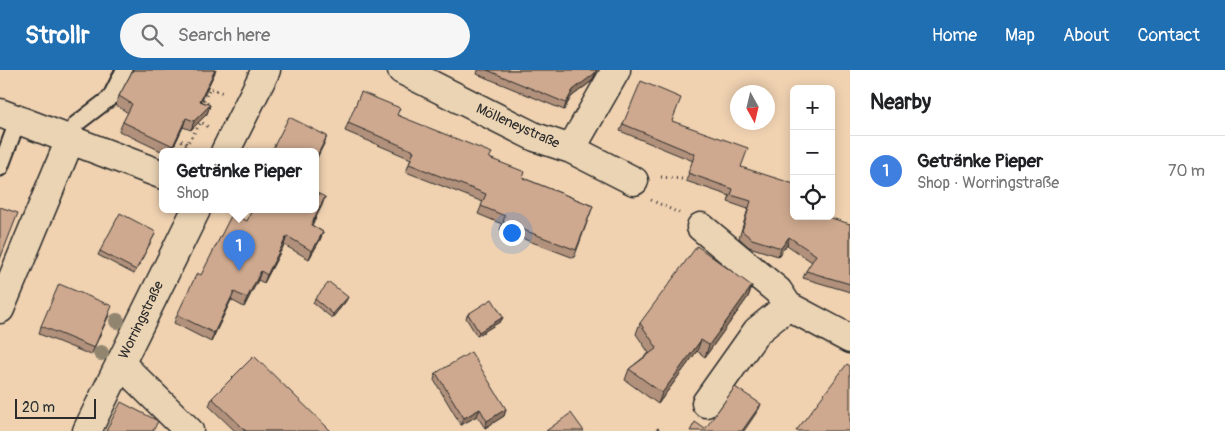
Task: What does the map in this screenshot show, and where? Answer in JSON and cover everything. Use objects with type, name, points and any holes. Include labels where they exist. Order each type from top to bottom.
[{"type":"street","points":[[227,148],[266,70]]},
{"type":"street","name":"Mölleneystraße","points":[[402,70],[535,137],[571,149],[634,181]]},
{"type":"street","points":[[571,149],[616,70]]},
{"type":"street","points":[[9,117],[159,173]]},
{"type":"street","points":[[0,309],[70,140]]},
{"type":"street","name":"Worringstraße","points":[[87,431],[195,213]]},
{"type":"street","points":[[701,227],[778,291],[788,306],[850,339]]},
{"type":"street","points":[[706,404],[757,331],[788,306]]},
{"type":"street","points":[[120,363],[189,431]]},
{"type":"lane","points":[[70,140],[76,124],[110,98],[124,70]]},
{"type":"lane","points":[[0,168],[9,117]]},
{"type":"path","points":[[205,110],[208,104],[204,100],[210,88],[221,92]]},
{"type":"path","points":[[182,148],[202,123],[202,117]]},
{"type":"path","points":[[177,138],[187,144]]},
{"type":"path","points":[[634,181],[642,196],[687,217],[701,227]]},
{"type":"building","points":[[133,70],[215,70],[200,101],[210,105],[194,121],[186,118],[173,146],[123,122],[132,104],[119,96]]},
{"type":"building","points":[[487,70],[597,70],[573,90],[566,103]]},
{"type":"building","points":[[641,81],[681,98],[672,121],[748,148],[741,167],[790,183],[790,220],[835,219],[850,224],[850,284],[806,271],[816,255],[789,237],[781,248],[752,239],[742,231],[751,201],[731,195],[733,189],[688,173],[695,154],[623,124]]},
{"type":"building","points":[[361,92],[400,108],[397,115],[492,153],[489,158],[525,172],[523,178],[593,206],[576,250],[503,222],[505,216],[481,206],[486,194],[409,164],[414,151],[348,123]]},
{"type":"building","points":[[289,117],[327,136],[319,152],[319,148],[273,148]]},
{"type":"building","points":[[319,194],[325,197],[319,209]]},
{"type":"building","points":[[0,207],[18,213],[0,259]]},
{"type":"building","points":[[120,213],[156,232],[136,270],[100,251]]},
{"type":"building","points":[[251,213],[317,213],[311,225],[323,232],[312,251],[287,236],[267,275],[261,271],[247,298],[234,292],[214,333],[177,315],[197,273],[201,275],[232,214],[247,221]]},
{"type":"building","points":[[697,246],[752,286],[709,345],[701,340],[662,393],[629,369],[657,348],[640,323]]},
{"type":"building","points":[[329,282],[348,297],[333,314],[315,299]]},
{"type":"building","points":[[59,284],[112,306],[94,348],[41,326]]},
{"type":"building","points":[[492,299],[503,317],[479,332],[468,314]]},
{"type":"building","points":[[471,352],[506,409],[487,421],[480,409],[464,418],[436,373]]},
{"type":"building","points":[[254,356],[331,431],[246,431],[212,398]]},
{"type":"building","points":[[847,364],[850,366],[850,431],[796,431]]},
{"type":"building","points":[[735,387],[761,404],[742,431],[690,431],[695,422],[705,429]]},
{"type":"building","points":[[121,402],[158,421],[153,431],[106,431]]},
{"type":"building","points":[[571,413],[584,431],[546,431]]},
{"type":"place","name":"Getränke Pieper","points":[[239,271]]}]
